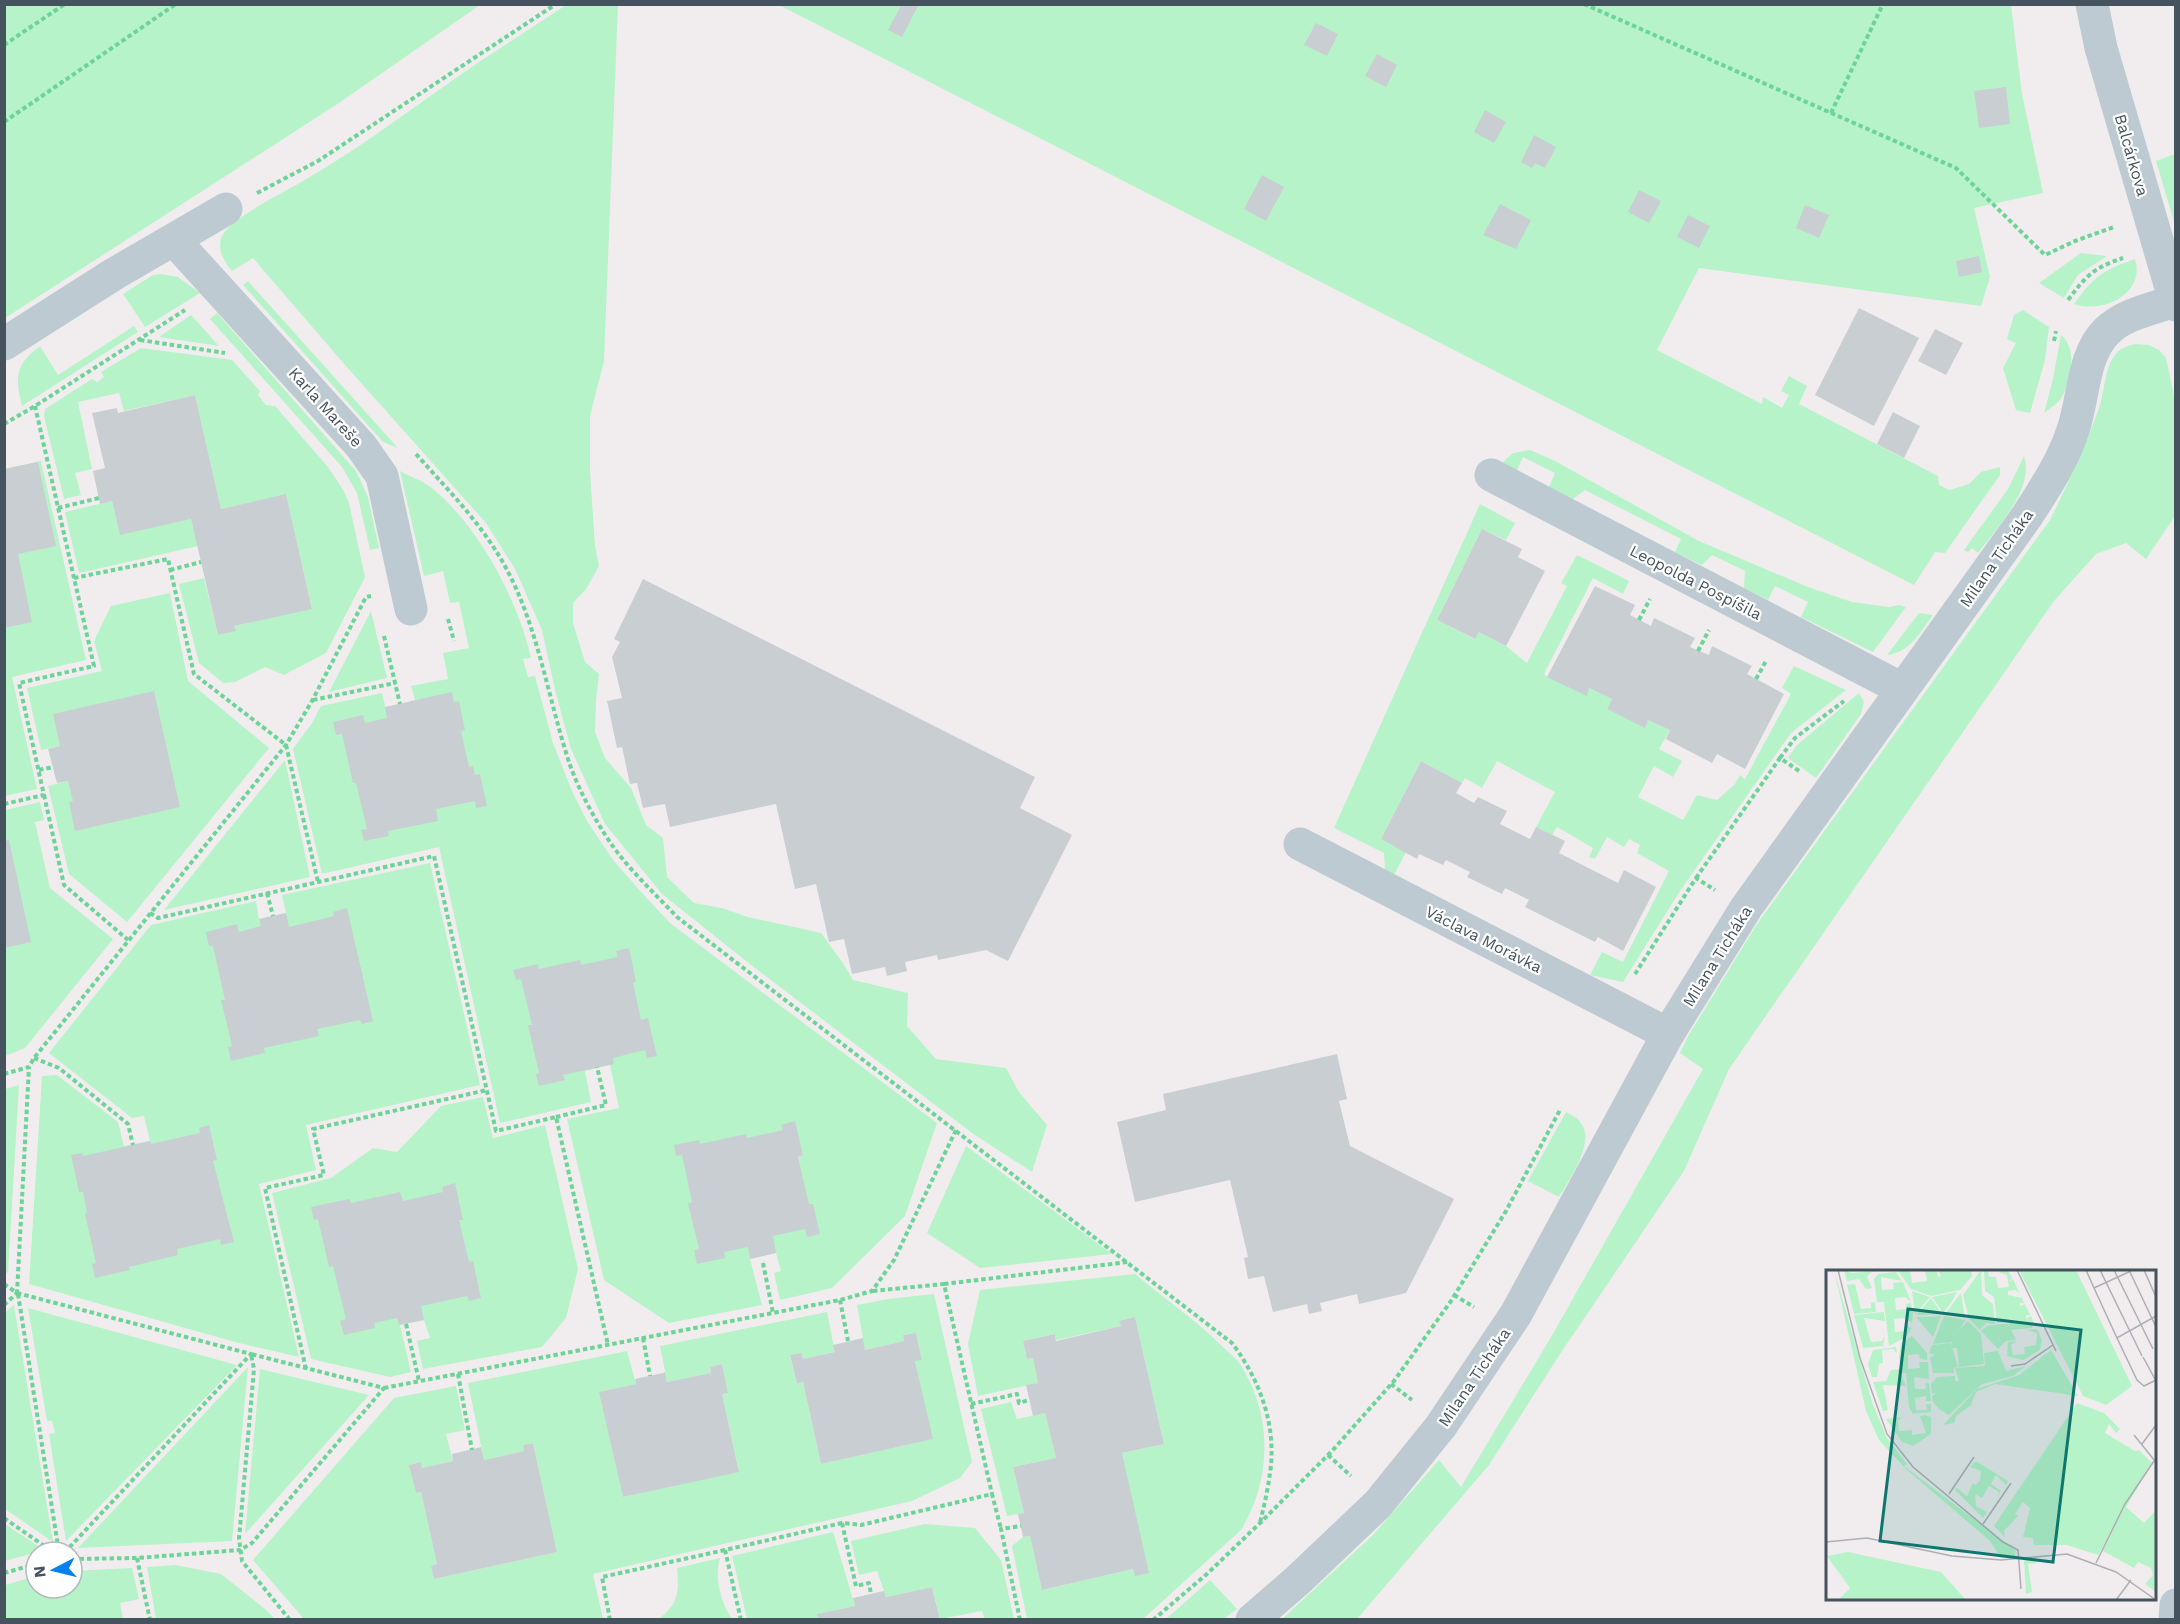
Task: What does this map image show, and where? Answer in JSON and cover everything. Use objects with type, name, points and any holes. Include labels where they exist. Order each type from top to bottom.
[{"type":"street","name":"Balcárkova","points":[[2092,4],[2104,58],[2175,303]]},
{"type":"street","points":[[4,344],[114,274],[226,209]]},
{"type":"street","name":"Karla Mareše","points":[[174,240],[362,446],[382,476],[411,609]]},
{"type":"street","name":"Milana Ticháka","points":[[1252,1620],[1378,1504],[1441,1426],[1516,1314],[1668,1034],[1756,892],[2027,516],[2049,480],[2073,430],[2093,352],[2106,332],[2126,318],[2175,303]]},
{"type":"street","name":"Leopolda Pospíšila","points":[[1491,475],[1902,689]]},
{"type":"street","name":"Václava Morávka","points":[[1300,844],[1668,1034]]},
{"type":"street","points":[[2175,1605],[2175,1620]]},
{"type":"path","points":[[4,45],[65,4]]},
{"type":"path","points":[[4,122],[176,4]]},
{"type":"path","points":[[226,209],[318,161],[556,4]]},
{"type":"path","points":[[1584,4],[1956,168],[2045,255],[2075,241]]},
{"type":"path","points":[[1831,113],[1883,4]]},
{"type":"path","points":[[2068,300],[2085,277],[2108,263],[2125,257]]},
{"type":"path","points":[[4,424],[191,306]]},
{"type":"path","points":[[139,340],[233,354]]},
{"type":"path","points":[[35,406],[94,666],[19,683],[64,885],[128,940]]},
{"type":"path","points":[[412,451],[474,520],[507,569],[530,623],[570,764],[583,793],[620,856],[677,917],[1232,1343],[1257,1381],[1266,1407],[1271,1438],[1270,1471],[1260,1523]]},
{"type":"path","points":[[58,508],[99,498]]},
{"type":"path","points":[[74,578],[168,559],[194,674],[286,745],[318,882]]},
{"type":"path","points":[[170,570],[201,562]]},
{"type":"path","points":[[1639,620],[1656,589]]},
{"type":"path","points":[[57,1540],[17,1293],[29,1067],[128,940],[286,745],[312,701],[366,597],[374,595]]},
{"type":"path","points":[[382,628],[400,704]]},
{"type":"path","points":[[1698,651],[1709,630]]},
{"type":"path","points":[[1756,679],[1767,659]]},
{"type":"path","points":[[312,701],[395,683]]},
{"type":"path","points":[[1635,975],[1696,878],[1780,758],[1805,775]]},
{"type":"path","points":[[39,771],[53,767]]},
{"type":"path","points":[[4,804],[44,795]]},
{"type":"path","points":[[150,913],[158,918],[434,856],[496,1131],[606,1105],[597,1068]]},
{"type":"path","points":[[1696,878],[1722,894]]},
{"type":"path","points":[[267,893],[273,916]]},
{"type":"path","points":[[34,1058],[59,1068],[128,1124],[134,1145]]},
{"type":"path","points":[[4,1074],[29,1067]]},
{"type":"path","points":[[306,1369],[266,1188],[324,1175],[313,1129],[487,1090]]},
{"type":"path","points":[[1153,1620],[1208,1573],[1260,1523],[1328,1455],[1391,1383],[1451,1300],[1506,1211],[1560,1110]]},
{"type":"path","points":[[556,1117],[608,1346]]},
{"type":"path","points":[[872,1291],[894,1260],[956,1130]]},
{"type":"path","points":[[4,1284],[17,1293],[384,1388],[840,1300],[872,1291],[1129,1262]]},
{"type":"path","points":[[763,1263],[773,1313]]},
{"type":"path","points":[[944,1284],[1020,1620]]},
{"type":"path","points":[[4,1305],[17,1293]]},
{"type":"path","points":[[840,1300],[848,1341]]},
{"type":"path","points":[[406,1324],[418,1381]]},
{"type":"path","points":[[643,1338],[650,1376]]},
{"type":"path","points":[[251,1354],[254,1369],[239,1539],[240,1550],[242,1561],[290,1620]]},
{"type":"path","points":[[76,1540],[251,1354]]},
{"type":"path","points":[[458,1374],[472,1450]]},
{"type":"path","points":[[1391,1383],[1418,1404]]},
{"type":"path","points":[[84,1559],[137,1558],[240,1550],[252,1543],[384,1388]]},
{"type":"path","points":[[970,1404],[1017,1394],[1019,1403],[1029,1400]]},
{"type":"path","points":[[1328,1455],[1358,1482]]},
{"type":"path","points":[[610,1620],[602,1577],[842,1523],[861,1525],[992,1494]]},
{"type":"path","points":[[4,1518],[36,1540]]},
{"type":"path","points":[[842,1523],[856,1586],[869,1583],[871,1594]]},
{"type":"path","points":[[1001,1529],[1021,1526]]},
{"type":"path","points":[[725,1550],[741,1620]]},
{"type":"path","points":[[137,1558],[150,1620]]},
{"type":"path","points":[[4,1573],[24,1567]]},
{"type":"green space","points":[[4,5],[480,5],[339,103],[5,318]]},
{"type":"green space","points":[[566,5],[618,5],[604,361],[590,416],[590,471],[595,546],[599,566],[586,589],[573,603],[573,623],[585,662],[599,674],[595,732],[605,758],[631,788],[646,825],[663,838],[667,877],[694,903],[821,933],[853,980],[908,993],[907,1026],[936,1059],[1006,1068],[1019,1092],[1047,1125],[1032,1172],[972,1133],[751,965],[662,894],[605,824],[571,749],[542,630],[515,569],[486,523],[253,258],[232,271],[223,258],[220,249],[221,239],[236,221],[357,147],[467,70]]},
{"type":"green space","points":[[779,5],[2011,5],[2022,94],[2043,193],[1974,208],[1990,277],[1981,306],[1699,268],[1657,350],[1762,404],[1763,397],[1782,408],[1789,395],[1781,391],[1789,376],[1807,386],[1799,404],[1938,476],[1939,485],[1950,490],[1969,484],[1981,472],[2000,467],[2000,475],[1945,553],[1935,552],[1914,585]]},
{"type":"green space","points":[[2175,154],[2175,225],[2156,161]]},
{"type":"green space","points":[[2081,253],[2107,256],[2078,275],[2064,298],[2039,283]]},
{"type":"green space","points":[[2135,259],[2137,271],[2134,282],[2119,298],[2097,306],[2074,304],[2100,275]]},
{"type":"green space","points":[[153,275],[178,277],[200,293],[145,327],[123,294]]},
{"type":"green space","points":[[248,281],[398,448],[383,442],[243,285]]},
{"type":"green space","points":[[2023,310],[2049,327],[2045,360],[2030,413],[2016,410],[2003,368],[2016,343],[2007,339],[2014,315]]},
{"type":"green space","points":[[217,313],[356,471],[368,497],[379,548],[370,550],[357,493],[342,467],[210,319]]},
{"type":"green space","points":[[191,315],[219,346],[159,337]]},
{"type":"green space","points":[[134,326],[138,332],[22,406],[18,387],[21,365],[40,346],[58,375]]},
{"type":"green space","points":[[2061,335],[2070,348],[2070,373],[2062,397],[2044,413],[2053,379]]},
{"type":"green space","points":[[2135,344],[2149,345],[2159,350],[2166,358],[2175,400],[2175,516],[2146,559],[2126,543],[2096,554],[2054,601],[1729,1069],[1684,1171],[1560,1354],[1489,1465],[1357,1619],[1281,1620],[1373,1535],[1439,1460],[1461,1487],[1550,1339],[1703,1069],[1680,1053],[1687,1038],[1757,924],[2050,520],[2094,422],[2111,361],[2121,349]]},
{"type":"green space","points":[[141,348],[232,360],[260,391],[258,395],[266,405],[275,406],[328,467],[344,491],[349,503],[365,577],[326,653],[284,675],[265,667],[235,682],[223,683],[199,663],[179,584],[204,578],[218,635],[235,631],[234,626],[312,608],[286,495],[221,509],[195,395],[124,411],[119,393],[78,402],[92,469],[75,473],[81,495],[64,499],[44,416],[45,409],[92,379],[97,382],[104,377],[101,372]]},
{"type":"green space","points":[[1530,450],[1555,461],[1699,541],[1808,587],[1852,602],[1906,607],[1873,652],[1801,617],[1808,602],[1775,586],[1768,600],[1744,588],[1745,571],[1712,555],[1702,565],[1675,552],[1681,539],[1585,490],[1573,499],[1549,487],[1555,473],[1523,457],[1517,470],[1502,463],[1513,453]]},
{"type":"green space","points":[[2024,456],[2026,468],[2024,481],[2012,508],[1978,553],[1972,548],[1968,552],[1964,550],[2008,489]]},
{"type":"green space","points":[[41,461],[86,660],[12,677],[37,789],[5,796],[4,469]]},
{"type":"green space","points":[[400,471],[422,481],[450,504],[481,544],[507,589],[531,658],[523,659],[528,677],[535,676],[553,743],[587,821],[613,860],[670,923],[937,1123],[905,1216],[832,1288],[780,1300],[774,1273],[781,1271],[776,1253],[750,1259],[762,1305],[669,1323],[604,1280],[567,1119],[619,1108],[610,1065],[585,1071],[591,1102],[500,1123],[439,847],[322,874],[293,749],[321,706],[382,693],[387,714],[417,706],[411,686],[448,679],[443,653],[469,648],[459,602],[450,603],[443,571],[424,576]]},
{"type":"green space","points":[[112,501],[120,534],[191,519],[198,546],[79,573],[65,512]]},
{"type":"green space","points":[[1480,504],[1515,523],[1506,540],[1482,529],[1437,620],[1474,639],[1479,632],[1506,646],[1527,663],[1567,586],[1561,583],[1577,555],[1629,581],[1623,594],[1593,578],[1544,674],[1547,677],[1589,688],[1612,699],[1607,709],[1645,727],[1648,720],[1670,730],[1659,749],[1682,761],[1673,777],[1654,766],[1638,797],[1683,820],[1697,795],[1717,800],[1735,784],[1740,775],[1745,779],[1791,694],[1782,688],[1794,666],[1846,690],[1791,733],[1680,891],[1623,982],[1590,975],[1602,952],[1623,962],[1669,871],[1637,853],[1640,845],[1629,839],[1624,847],[1607,837],[1595,859],[1589,857],[1593,848],[1557,827],[1552,835],[1536,827],[1555,792],[1497,761],[1482,788],[1465,778],[1462,783],[1421,761],[1381,839],[1406,852],[1394,875],[1385,869],[1384,853],[1334,828]]},
{"type":"green space","points":[[170,593],[188,681],[269,748],[127,922],[69,874],[48,786],[68,781],[60,746],[41,750],[27,688],[102,671],[94,641],[111,606]]},
{"type":"green space","points":[[371,611],[387,678],[329,692]]},
{"type":"green space","points":[[1919,613],[1933,615],[1908,646],[1887,655]]},
{"type":"green space","points":[[1859,693],[1864,702],[1861,714],[1816,778],[1788,758],[1796,746]]},
{"type":"green space","points":[[285,760],[310,877],[164,910]]},
{"type":"green space","points":[[40,802],[44,820],[35,822],[50,888],[113,939],[25,1048],[5,1056],[5,810]]},
{"type":"green space","points":[[430,863],[480,1085],[306,1125],[316,1170],[259,1184],[299,1357],[235,1342],[29,1284],[42,1076],[57,1075],[118,1122],[124,1146],[150,1141],[144,1116],[132,1118],[49,1053],[151,925],[256,901],[259,919],[286,913],[282,895]]},
{"type":"green space","points":[[19,1085],[8,1273],[4,1271],[5,1089]]},
{"type":"green space","points":[[483,1097],[493,1138],[545,1125],[578,1269],[566,1318],[542,1347],[423,1369],[417,1341],[430,1338],[424,1320],[400,1325],[411,1372],[390,1377],[311,1359],[272,1193],[331,1178],[373,1148],[397,1152],[441,1106]]},
{"type":"green space","points":[[1566,1112],[1581,1123],[1585,1131],[1585,1140],[1579,1161],[1559,1197],[1528,1181]]},
{"type":"green space","points":[[966,1146],[1112,1254],[980,1268],[927,1233]]},
{"type":"green space","points":[[1135,1274],[1203,1329],[1240,1364],[1251,1384],[1263,1425],[1263,1469],[1259,1490],[1241,1530],[1143,1619],[1027,1619],[1012,1546],[1023,1537],[1030,1536],[1042,1590],[1133,1569],[1122,1453],[1164,1444],[1135,1317],[1120,1321],[1121,1326],[1056,1340],[1055,1334],[1023,1341],[1027,1359],[1033,1358],[1038,1383],[978,1396],[968,1344],[980,1290]]},
{"type":"green space","points":[[934,1294],[972,1462],[960,1478],[912,1501],[593,1574],[603,1619],[304,1619],[253,1560],[394,1398],[456,1386],[465,1430],[446,1434],[453,1461],[422,1468],[421,1462],[410,1465],[416,1493],[421,1492],[437,1564],[431,1566],[434,1579],[557,1552],[533,1443],[523,1445],[524,1451],[484,1460],[468,1383],[627,1351],[636,1384],[600,1392],[623,1497],[739,1471],[722,1394],[728,1393],[722,1364],[710,1367],[711,1373],[667,1382],[660,1346],[827,1312],[835,1352],[803,1359],[802,1353],[790,1356],[797,1384],[803,1382],[821,1464],[932,1439],[915,1361],[922,1359],[916,1333],[903,1335],[904,1341],[865,1350],[857,1305]]},
{"type":"green space","points":[[14,1305],[53,1540],[5,1509],[4,1313]]},
{"type":"green space","points":[[28,1308],[237,1365],[67,1540],[49,1434],[55,1433],[52,1421],[47,1421]]},
{"type":"green space","points":[[248,1367],[232,1541],[84,1548],[84,1542]]},
{"type":"green space","points":[[260,1369],[369,1395],[245,1534]]},
{"type":"green space","points":[[1011,1402],[1017,1419],[1045,1413],[1056,1458],[1013,1467],[1024,1513],[1007,1516],[981,1409]]},
{"type":"green space","points":[[5,1524],[29,1540],[24,1540],[24,1556],[5,1561]]},
{"type":"green space","points":[[925,1524],[975,1528],[1001,1560],[1014,1619],[985,1619],[982,1611],[940,1619],[932,1587],[886,1597],[877,1571],[859,1575],[851,1541]]},
{"type":"green space","points":[[833,1532],[855,1606],[818,1614],[819,1619],[747,1619],[732,1556]]},
{"type":"green space","points":[[720,1558],[718,1573],[720,1590],[732,1619],[659,1619],[674,1602],[678,1584],[677,1568]]},
{"type":"green space","points":[[175,1565],[221,1574],[275,1619],[156,1619],[147,1567]]},
{"type":"green space","points":[[132,1568],[139,1599],[120,1603],[123,1619],[5,1619],[5,1585],[24,1579],[24,1600],[84,1600],[84,1570]]},
{"type":"green space","points":[[1210,1580],[1237,1609],[1223,1619],[1166,1619]]},
{"type":"building","points":[[902,4],[919,4],[902,37],[888,30]]},
{"type":"building","points":[[1316,23],[1338,34],[1327,56],[1304,45]]},
{"type":"building","points":[[1377,54],[1397,65],[1386,87],[1365,76]]},
{"type":"building","points":[[2006,87],[2010,124],[1979,128],[1974,91]]},
{"type":"building","points":[[1485,110],[1506,122],[1494,143],[1474,132]]},
{"type":"building","points":[[1534,135],[1556,147],[1545,168],[1535,163],[1532,168],[1521,162]]},
{"type":"building","points":[[1262,175],[1284,187],[1266,221],[1244,209]]},
{"type":"building","points":[[1639,190],[1661,201],[1649,223],[1628,212]]},
{"type":"building","points":[[1500,204],[1531,220],[1516,249],[1483,235]]},
{"type":"building","points":[[1805,205],[1829,215],[1819,238],[1796,228]]},
{"type":"building","points":[[1688,215],[1710,226],[1699,248],[1677,237]]},
{"type":"building","points":[[1979,256],[1982,272],[1959,277],[1956,261]]},
{"type":"building","points":[[1859,308],[1919,338],[1874,426],[1815,395]]},
{"type":"building","points":[[1935,329],[1963,343],[1946,375],[1918,361]]},
{"type":"building","points":[[195,395],[221,509],[286,494],[312,609],[234,626],[236,631],[218,635],[191,519],[120,535],[112,501],[100,504],[93,471],[105,468],[92,413],[117,408],[118,413]]},
{"type":"building","points":[[1893,412],[1920,426],[1904,458],[1877,444]]},
{"type":"building","points":[[38,462],[56,546],[18,554],[32,622],[4,628],[4,469]]},
{"type":"building","points":[[1482,529],[1522,549],[1518,557],[1545,571],[1506,646],[1479,632],[1475,639],[1437,620]]},
{"type":"building","points":[[643,579],[1035,777],[1020,808],[1072,835],[1008,961],[986,950],[938,960],[937,955],[905,962],[907,971],[887,976],[885,967],[852,974],[844,939],[829,942],[816,884],[795,889],[776,804],[670,827],[665,804],[643,808],[637,783],[630,784],[622,747],[617,748],[607,701],[622,698],[612,657],[620,642],[614,639]]},
{"type":"building","points":[[1595,586],[1635,605],[1630,615],[1651,626],[1654,618],[1695,638],[1690,647],[1709,655],[1712,646],[1752,666],[1747,674],[1784,694],[1745,769],[1717,754],[1712,763],[1666,739],[1670,730],[1648,720],[1645,728],[1607,709],[1612,699],[1589,688],[1587,696],[1547,677]]},
{"type":"building","points":[[154,691],[180,807],[75,831],[69,802],[73,801],[68,781],[57,783],[48,749],[60,746],[53,714]]},
{"type":"building","points":[[452,692],[454,702],[459,701],[465,730],[461,731],[469,767],[473,766],[475,775],[480,774],[487,806],[476,808],[475,801],[436,809],[438,821],[388,831],[389,836],[364,841],[361,830],[367,829],[356,783],[353,783],[342,734],[336,735],[333,722],[363,715],[365,723],[387,718],[385,707]]},
{"type":"building","points":[[1421,761],[1462,783],[1456,793],[1474,803],[1478,797],[1507,811],[1500,824],[1530,839],[1536,827],[1565,841],[1559,853],[1618,883],[1624,870],[1656,887],[1623,951],[1598,937],[1595,942],[1525,907],[1529,900],[1505,888],[1502,894],[1467,877],[1470,872],[1446,860],[1443,865],[1419,854],[1417,859],[1381,839]]},
{"type":"building","points":[[9,840],[31,942],[4,948],[4,841]]},
{"type":"building","points":[[347,908],[373,1021],[362,1024],[360,1020],[317,1029],[319,1036],[264,1048],[265,1053],[231,1061],[228,1047],[232,1046],[221,1000],[225,1000],[213,946],[209,946],[206,932],[237,924],[239,932],[261,926],[259,919],[286,913],[289,927],[334,916],[333,912]]},
{"type":"building","points":[[629,948],[636,982],[633,983],[641,1020],[648,1018],[657,1056],[647,1058],[645,1050],[613,1058],[614,1064],[563,1075],[565,1080],[539,1086],[536,1074],[539,1073],[528,1025],[532,1025],[521,979],[516,980],[513,970],[538,964],[539,969],[580,960],[581,965],[618,957],[616,951]]},
{"type":"building","points":[[1337,1054],[1347,1099],[1339,1101],[1350,1146],[1454,1199],[1406,1293],[1359,1304],[1357,1294],[1320,1303],[1322,1311],[1309,1314],[1307,1304],[1273,1312],[1264,1276],[1248,1279],[1244,1258],[1248,1257],[1230,1180],[1135,1202],[1117,1122],[1166,1110],[1163,1094]]},
{"type":"building","points":[[795,1121],[803,1155],[798,1157],[809,1204],[813,1204],[820,1234],[807,1237],[805,1229],[773,1236],[776,1253],[750,1259],[748,1247],[724,1252],[725,1258],[697,1264],[694,1250],[699,1249],[688,1203],[692,1202],[682,1155],[676,1156],[674,1145],[699,1140],[700,1144],[746,1134],[747,1138],[783,1130],[781,1125]]},
{"type":"building","points":[[209,1125],[217,1160],[213,1161],[234,1242],[221,1245],[220,1239],[177,1249],[178,1255],[95,1278],[92,1264],[96,1263],[85,1214],[87,1213],[83,1192],[79,1192],[71,1155],[82,1153],[83,1156],[150,1141],[151,1144],[200,1133],[199,1128]]},
{"type":"building","points":[[455,1183],[463,1220],[459,1220],[469,1262],[473,1261],[481,1298],[469,1301],[467,1296],[421,1306],[424,1320],[399,1325],[397,1318],[374,1323],[375,1328],[344,1335],[340,1321],[346,1319],[333,1266],[329,1267],[318,1219],[314,1220],[311,1207],[349,1199],[351,1203],[400,1192],[403,1201],[443,1192],[442,1187]]},
{"type":"building","points":[[1135,1317],[1164,1444],[1122,1453],[1149,1573],[1135,1576],[1133,1569],[1042,1590],[1030,1536],[1023,1537],[1018,1514],[1024,1513],[1013,1467],[1056,1458],[1045,1413],[1033,1416],[1026,1385],[1038,1383],[1033,1358],[1027,1359],[1023,1341],[1055,1334],[1056,1341],[1121,1326],[1119,1321]]},
{"type":"building","points":[[916,1333],[922,1360],[915,1361],[933,1439],[821,1464],[803,1382],[797,1384],[790,1355],[802,1353],[803,1359],[835,1352],[833,1345],[863,1338],[865,1350],[904,1341],[903,1335]]},
{"type":"building","points":[[722,1364],[728,1393],[722,1394],[739,1472],[623,1497],[599,1392],[636,1384],[635,1379],[665,1372],[667,1382],[711,1373],[710,1367]]},
{"type":"building","points":[[533,1443],[557,1552],[434,1579],[431,1566],[437,1564],[421,1492],[416,1493],[409,1465],[421,1462],[422,1468],[453,1461],[452,1454],[481,1447],[484,1460],[524,1451],[523,1445]]},
{"type":"building","points":[[932,1587],[940,1620],[819,1620],[817,1614],[855,1606],[853,1598],[884,1591],[886,1597]]}]
